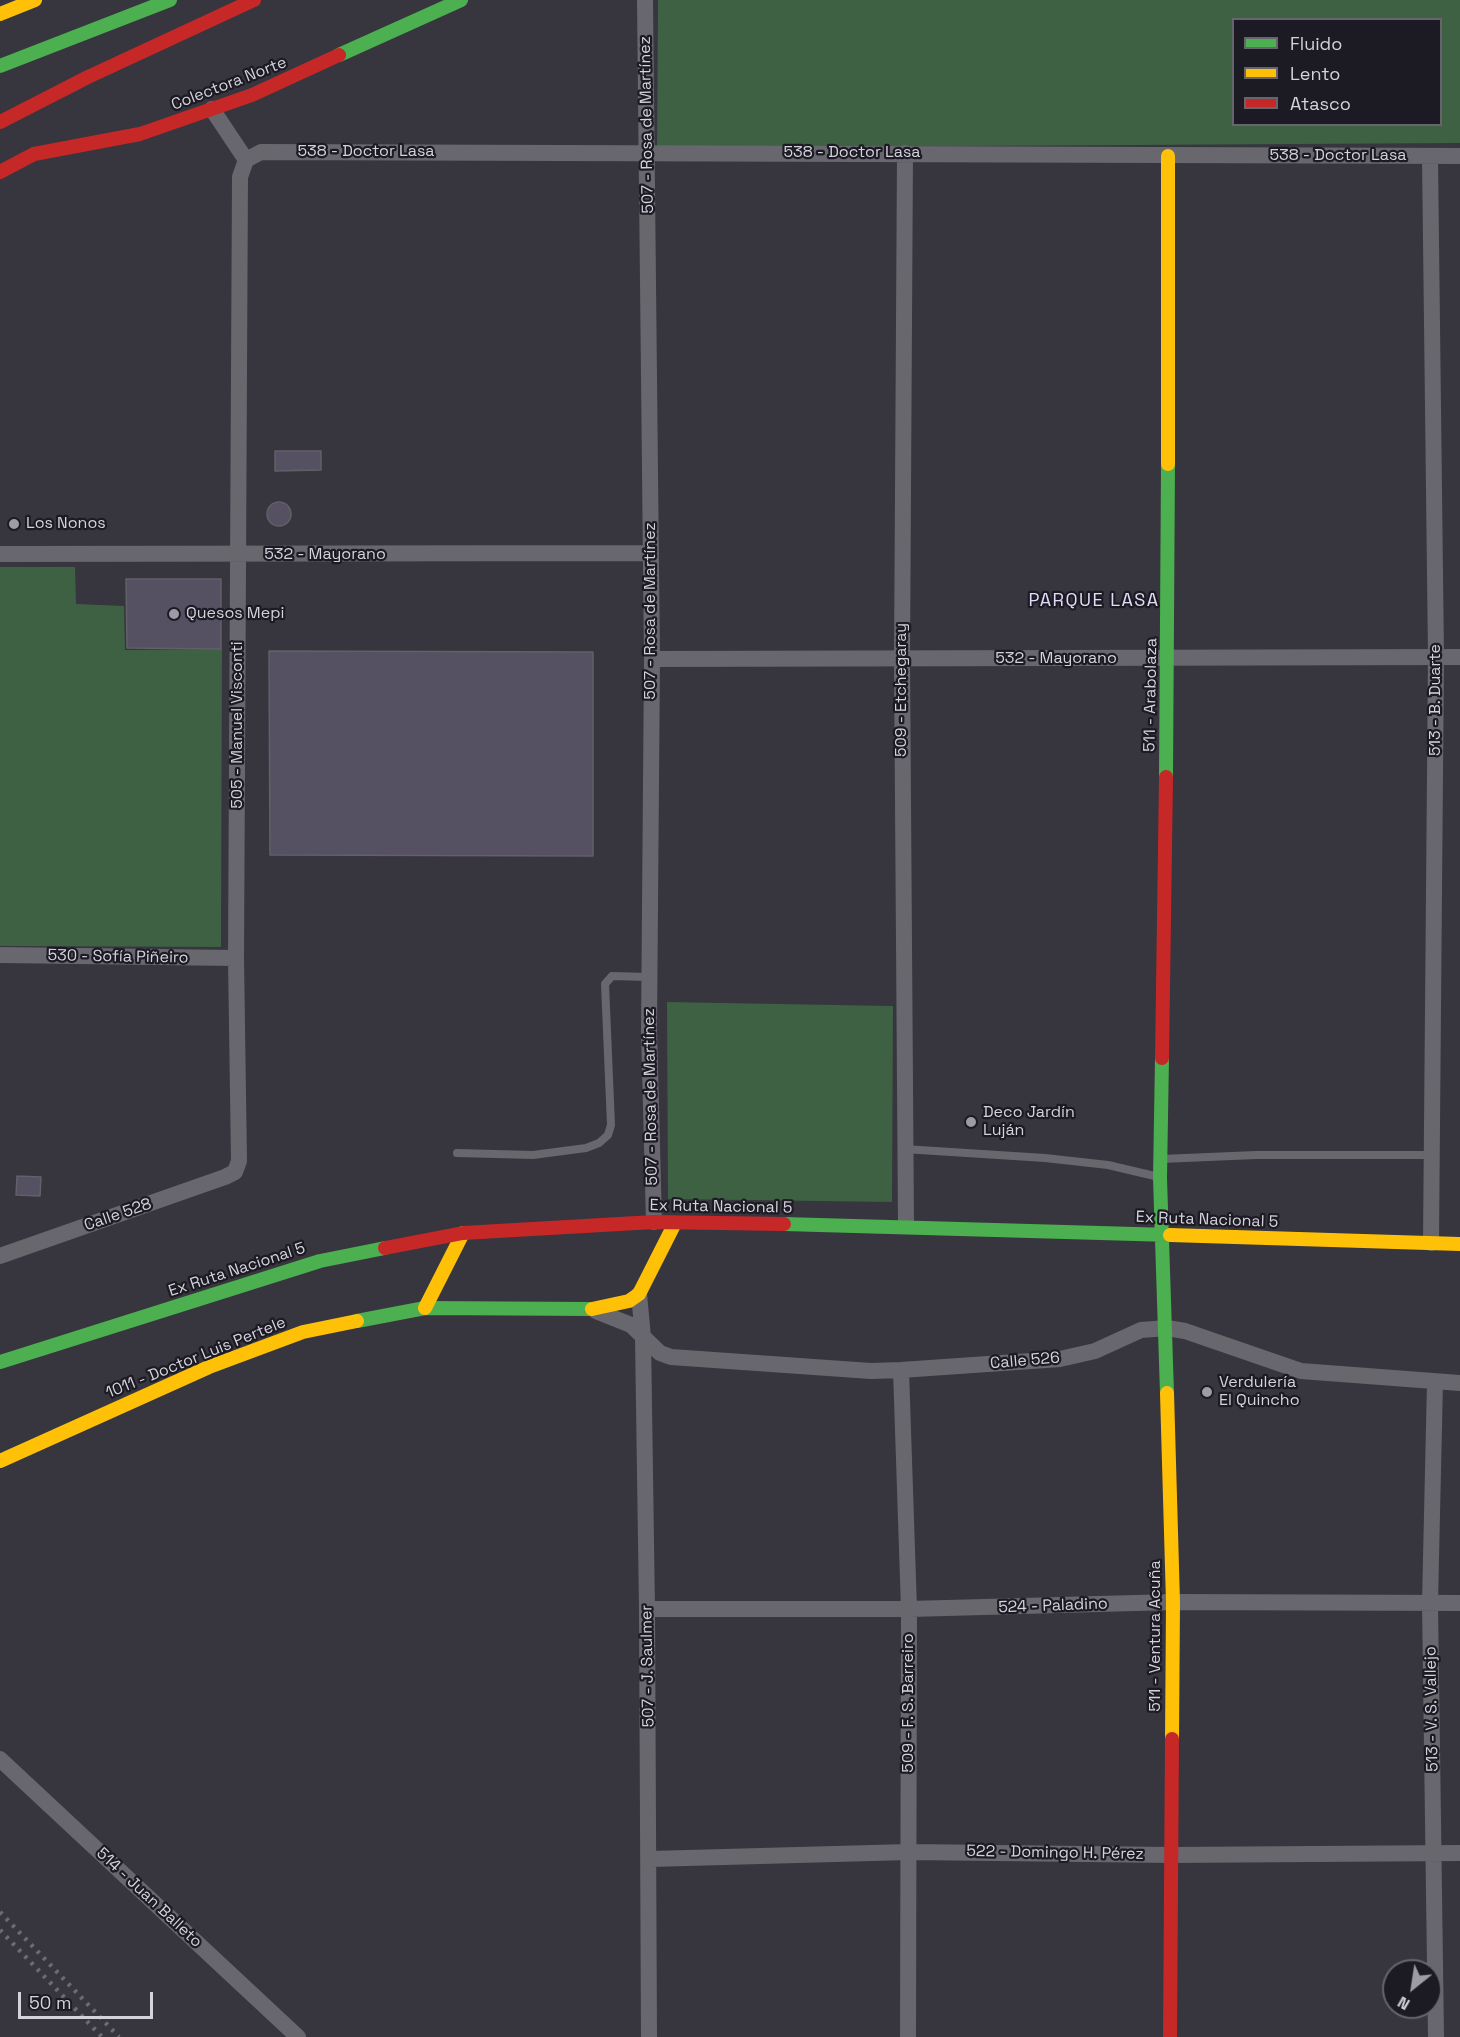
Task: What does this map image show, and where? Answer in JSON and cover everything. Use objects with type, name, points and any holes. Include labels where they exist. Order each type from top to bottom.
[{"type":"main road","points":[[0,14],[35,0]]},
{"type":"main road","points":[[0,66],[170,0]]},
{"type":"main road","points":[[0,122],[88,77],[254,0]]},
{"type":"main road","name":"Colectora Norte","points":[[0,172],[34,154],[140,134],[252,95],[461,0]]},
{"type":"main road","name":"511 - Arabolaza","points":[[1161,1235],[1168,659],[1168,156]]},
{"type":"main road","name":"Ex Ruta Nacional 5","points":[[0,1362],[320,1261],[463,1233],[654,1222],[906,1226],[1460,1244]]},
{"type":"main road","points":[[639,1294],[675,1223]]},
{"type":"main road","points":[[425,1308],[463,1233]]},
{"type":"main road","name":"511 - Ventura Acuña","points":[[1161,1235],[1167,1328],[1173,1602],[1170,2037]]},
{"type":"main road","name":"1011 - Doctor Luis Pertele","points":[[0,1461],[209,1367],[268,1343],[342,1323],[425,1308],[592,1310],[629,1301],[639,1294]]},
{"type":"street","name":"507 - Rosa de Martínez","points":[[645,0],[652,659],[649,977],[654,1222]]},
{"type":"street","points":[[212,109],[246,160]]},
{"type":"street","name":"538 - Doctor Lasa","points":[[246,160],[261,152],[1460,156]]},
{"type":"street","name":"509 - Etchegaray","points":[[905,153],[902,660],[906,1226]]},
{"type":"street","name":"513 - B. Duarte","points":[[1430,156],[1436,657],[1434,1155],[1431,1243]]},
{"type":"street","name":"505 - Manuel Visconti","points":[[235,1172],[239,1161],[236,958],[240,177],[246,160]]},
{"type":"street","name":"532 - Mayorano","points":[[0,554],[651,554]]},
{"type":"street","name":"532 - Mayorano","points":[[652,659],[1460,657]]},
{"type":"street","name":"530 - Sofía Piñeiro","points":[[0,955],[236,958]]},
{"type":"street","name":"Calle 528","points":[[0,1256],[235,1172]]},
{"type":"street","name":"507 - J. Saulmer","points":[[639,1294],[643,1337],[647,1609],[650,1859],[649,2037]]},
{"type":"street","name":"Calle 526","points":[[592,1310],[617,1317],[631,1325],[660,1353],[672,1357],[871,1371],[902,1370],[1060,1359],[1095,1351],[1140,1330],[1167,1328],[1185,1331],[1301,1371],[1460,1383]]},
{"type":"street","name":"509 - F. S. Barreiro","points":[[902,1370],[909,1609],[908,2037]]},
{"type":"street","name":"513 - V. S. Vallejo","points":[[1435,1382],[1430,1604],[1436,2037]]},
{"type":"street","name":"524 - Paladino","points":[[647,1609],[909,1609],[1173,1602],[1460,1603]]},
{"type":"street","name":"514 - Juan Balleto","points":[[0,1759],[298,2037]]},
{"type":"street","name":"522 - Domingo H. Pérez","points":[[650,1859],[909,1852],[1171,1855],[1460,1853]]},
{"type":"lane","points":[[458,1153],[533,1155],[586,1148],[599,1143],[608,1135],[611,1125],[605,984],[612,976],[649,977]]},
{"type":"lane","points":[[904,1149],[1046,1158],[1108,1166],[1160,1178]]},
{"type":"lane","points":[[1161,1159],[1256,1155],[1434,1155]]},
{"type":"green space","points":[[658,0],[1460,0],[1460,143],[657,148]]},
{"type":"green space","points":[[0,567],[75,567],[76,604],[124,606],[125,650],[222,649],[221,947],[0,946]]},
{"type":"green space","points":[[667,1002],[893,1006],[892,1202],[668,1199]]},
{"type":"building","points":[[275,451],[321,451],[321,470],[275,471]]},
{"type":"building","points":[[279,502],[287,506],[291,514],[287,522],[279,526],[271,522],[267,514],[271,506]]},
{"type":"building","name":"Quesos Mepi","points":[[126,579],[221,579],[221,649],[127,648]]},
{"type":"building","points":[[269,651],[593,652],[593,856],[270,855]]},
{"type":"building","points":[[17,1176],[41,1177],[40,1196],[16,1195]]},
{"type":"railway","points":[[0,1912],[119,2037]]},
{"type":"railway","points":[[0,1930],[102,2037]]},
{"type":"traffic: fast","points":[[0,66],[170,0]]},
{"type":"traffic: fast","points":[[339,55],[461,0]]},
{"type":"traffic: fast","points":[[1166,777],[1168,464]]},
{"type":"traffic: fast","points":[[1162,1058],[1160,1178],[1167,1393]]},
{"type":"traffic: fast","points":[[784,1224],[1170,1235]]},
{"type":"traffic: fast","points":[[0,1362],[320,1261],[385,1248]]},
{"type":"traffic: fast","points":[[357,1321],[425,1308],[592,1309]]},
{"type":"traffic: slow","points":[[0,14],[35,0]]},
{"type":"traffic: slow","points":[[1168,156],[1168,464]]},
{"type":"traffic: slow","points":[[592,1309],[629,1301],[639,1294],[675,1223]]},
{"type":"traffic: slow","points":[[425,1308],[463,1233]]},
{"type":"traffic: slow","points":[[1170,1235],[1460,1244]]},
{"type":"traffic: slow","points":[[0,1461],[209,1367],[303,1332],[357,1321]]},
{"type":"traffic: slow","points":[[1167,1393],[1173,1602],[1172,1739]]},
{"type":"traffic: jam","points":[[0,122],[88,77],[254,0]]},
{"type":"traffic: jam","points":[[0,172],[34,154],[140,134],[252,95],[339,55]]},
{"type":"traffic: jam","points":[[1162,1058],[1166,777]]},
{"type":"traffic: jam","points":[[385,1248],[463,1233],[654,1222],[784,1224]]},
{"type":"traffic: jam","points":[[1170,2037],[1172,1739]]},
{"type":"place","name":"Los Nonos","points":[[14,524]]},
{"type":"place","name":"Quesos Mepi","points":[[174,614]]},
{"type":"place","name":"Deco Jardín Luján","points":[[971,1122]]},
{"type":"place","name":"Verdulería El Quincho","points":[[1207,1392]]},
{"type":"district","name":"PARQUE LASA","points":[[1094,601]]}]
